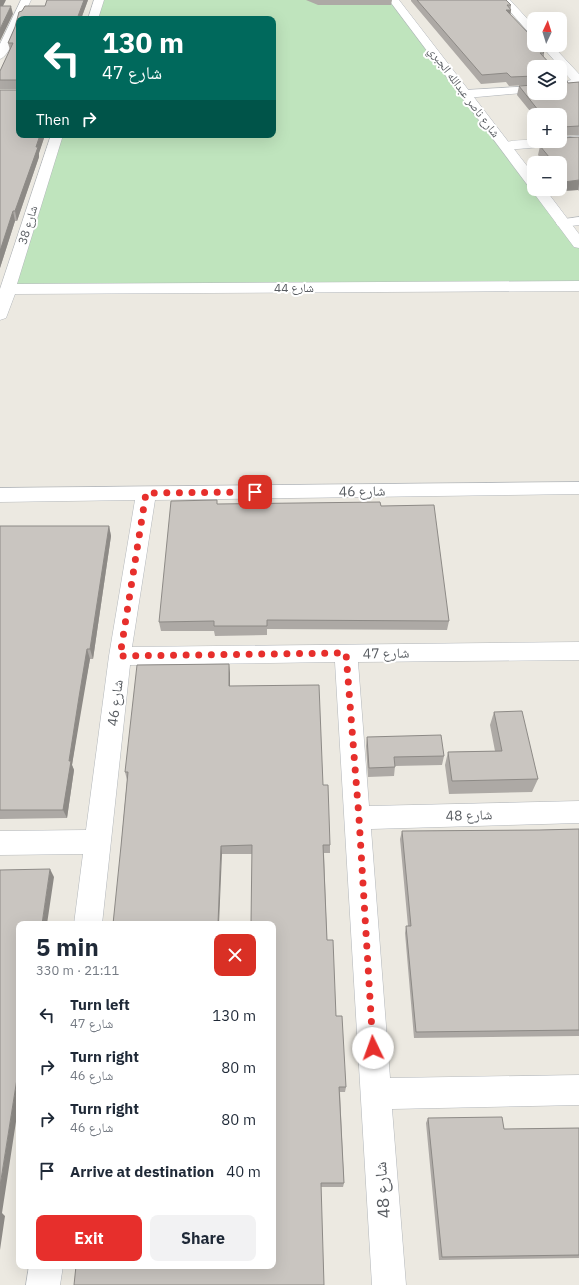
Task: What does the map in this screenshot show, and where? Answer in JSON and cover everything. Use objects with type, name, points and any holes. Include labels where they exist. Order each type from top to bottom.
[{"type":"street","points":[[19,16],[26,0]]},
{"type":"street","points":[[94,16],[99,0]]},
{"type":"street","name":"شارع ناصر عبدالله الجبري","points":[[394,0],[527,175]]},
{"type":"street","points":[[505,0],[527,24]]},
{"type":"street","points":[[0,24],[15,24],[0,56]]},
{"type":"street","points":[[552,52],[560,60]]},
{"type":"street","points":[[567,68],[577,79],[577,83],[567,85]]},
{"type":"street","points":[[466,94],[527,90]]},
{"type":"street","name":"شارع 38","points":[[0,315],[56,138]]},
{"type":"street","points":[[505,146],[579,140]]},
{"type":"street","points":[[543,196],[579,244]]},
{"type":"street","points":[[563,222],[579,221]]},
{"type":"street","name":"شارع 44","points":[[8,289],[579,286]]},
{"type":"street","name":"شارع 46","points":[[0,495],[579,488]]},
{"type":"street","name":"شارع 46","points":[[88,921],[120,656],[146,493]]},
{"type":"street","name":"شارع 47","points":[[120,656],[579,651]]},
{"type":"street","name":"شارع 48","points":[[346,653],[359,818],[389,1285]]},
{"type":"street","name":"شارع 48","points":[[359,818],[579,812]]},
{"type":"street","points":[[0,843],[98,842]]},
{"type":"street","points":[[376,1094],[579,1090]]},
{"type":"street","points":[[43,1285],[46,1269]]},
{"type":"green space","points":[[99,0],[394,0],[527,180],[527,196],[540,196],[579,244],[579,286],[8,289],[56,138],[276,138],[276,16],[94,16]]},
{"type":"building","points":[[47,0],[84,0],[78,16],[18,16],[19,12],[22,11],[25,6],[45,6]]},
{"type":"building","points":[[417,0],[506,0],[511,5],[507,5],[511,10],[506,10],[527,32],[527,52],[543,52],[544,53],[540,53],[546,60],[527,60],[527,76],[511,77],[507,73],[482,75]]},
{"type":"building","points":[[0,6],[11,6],[0,29]]},
{"type":"building","points":[[16,23],[16,80],[0,80],[0,71],[13,43],[8,43]]},
{"type":"building","points":[[567,81],[568,83],[579,82],[579,126],[567,127],[567,108],[536,108],[530,100],[567,100]]},
{"type":"building","points":[[527,85],[527,96],[519,86]]},
{"type":"building","points":[[0,90],[16,90],[16,138],[39,138],[36,147],[38,147],[15,211],[13,211],[0,251]]},
{"type":"building","points":[[579,137],[579,180],[567,182],[567,156],[548,156],[542,148],[567,148],[567,138]]},
{"type":"building","points":[[217,500],[217,504],[380,502],[381,506],[434,505],[449,621],[267,620],[267,626],[214,626],[214,621],[159,622],[171,501]]},
{"type":"building","points":[[0,526],[109,526],[90,649],[87,649],[79,697],[63,810],[0,810]]},
{"type":"building","points":[[229,664],[229,686],[319,685],[323,785],[328,785],[330,845],[323,845],[327,940],[333,940],[336,1016],[342,1016],[346,1087],[339,1087],[344,1183],[321,1183],[324,1285],[74,1285],[76,1269],[276,1269],[276,921],[251,921],[252,845],[221,846],[218,921],[113,921],[128,772],[125,772],[137,665]]},
{"type":"building","points":[[522,711],[538,779],[452,781],[448,752],[502,751],[494,712]]},
{"type":"building","points":[[441,735],[444,756],[394,757],[395,767],[369,768],[367,737]]},
{"type":"building","points":[[579,829],[579,1030],[416,1032],[406,926],[411,926],[402,831]]},
{"type":"building","points":[[50,869],[42,921],[16,921],[16,1085],[0,1186],[0,870]]},
{"type":"building","points":[[502,1117],[504,1129],[579,1128],[579,1255],[442,1257],[428,1118]]},
{"type":"route","points":[[255,492],[146,493],[120,656],[346,653],[359,818],[373,1048]]}]
